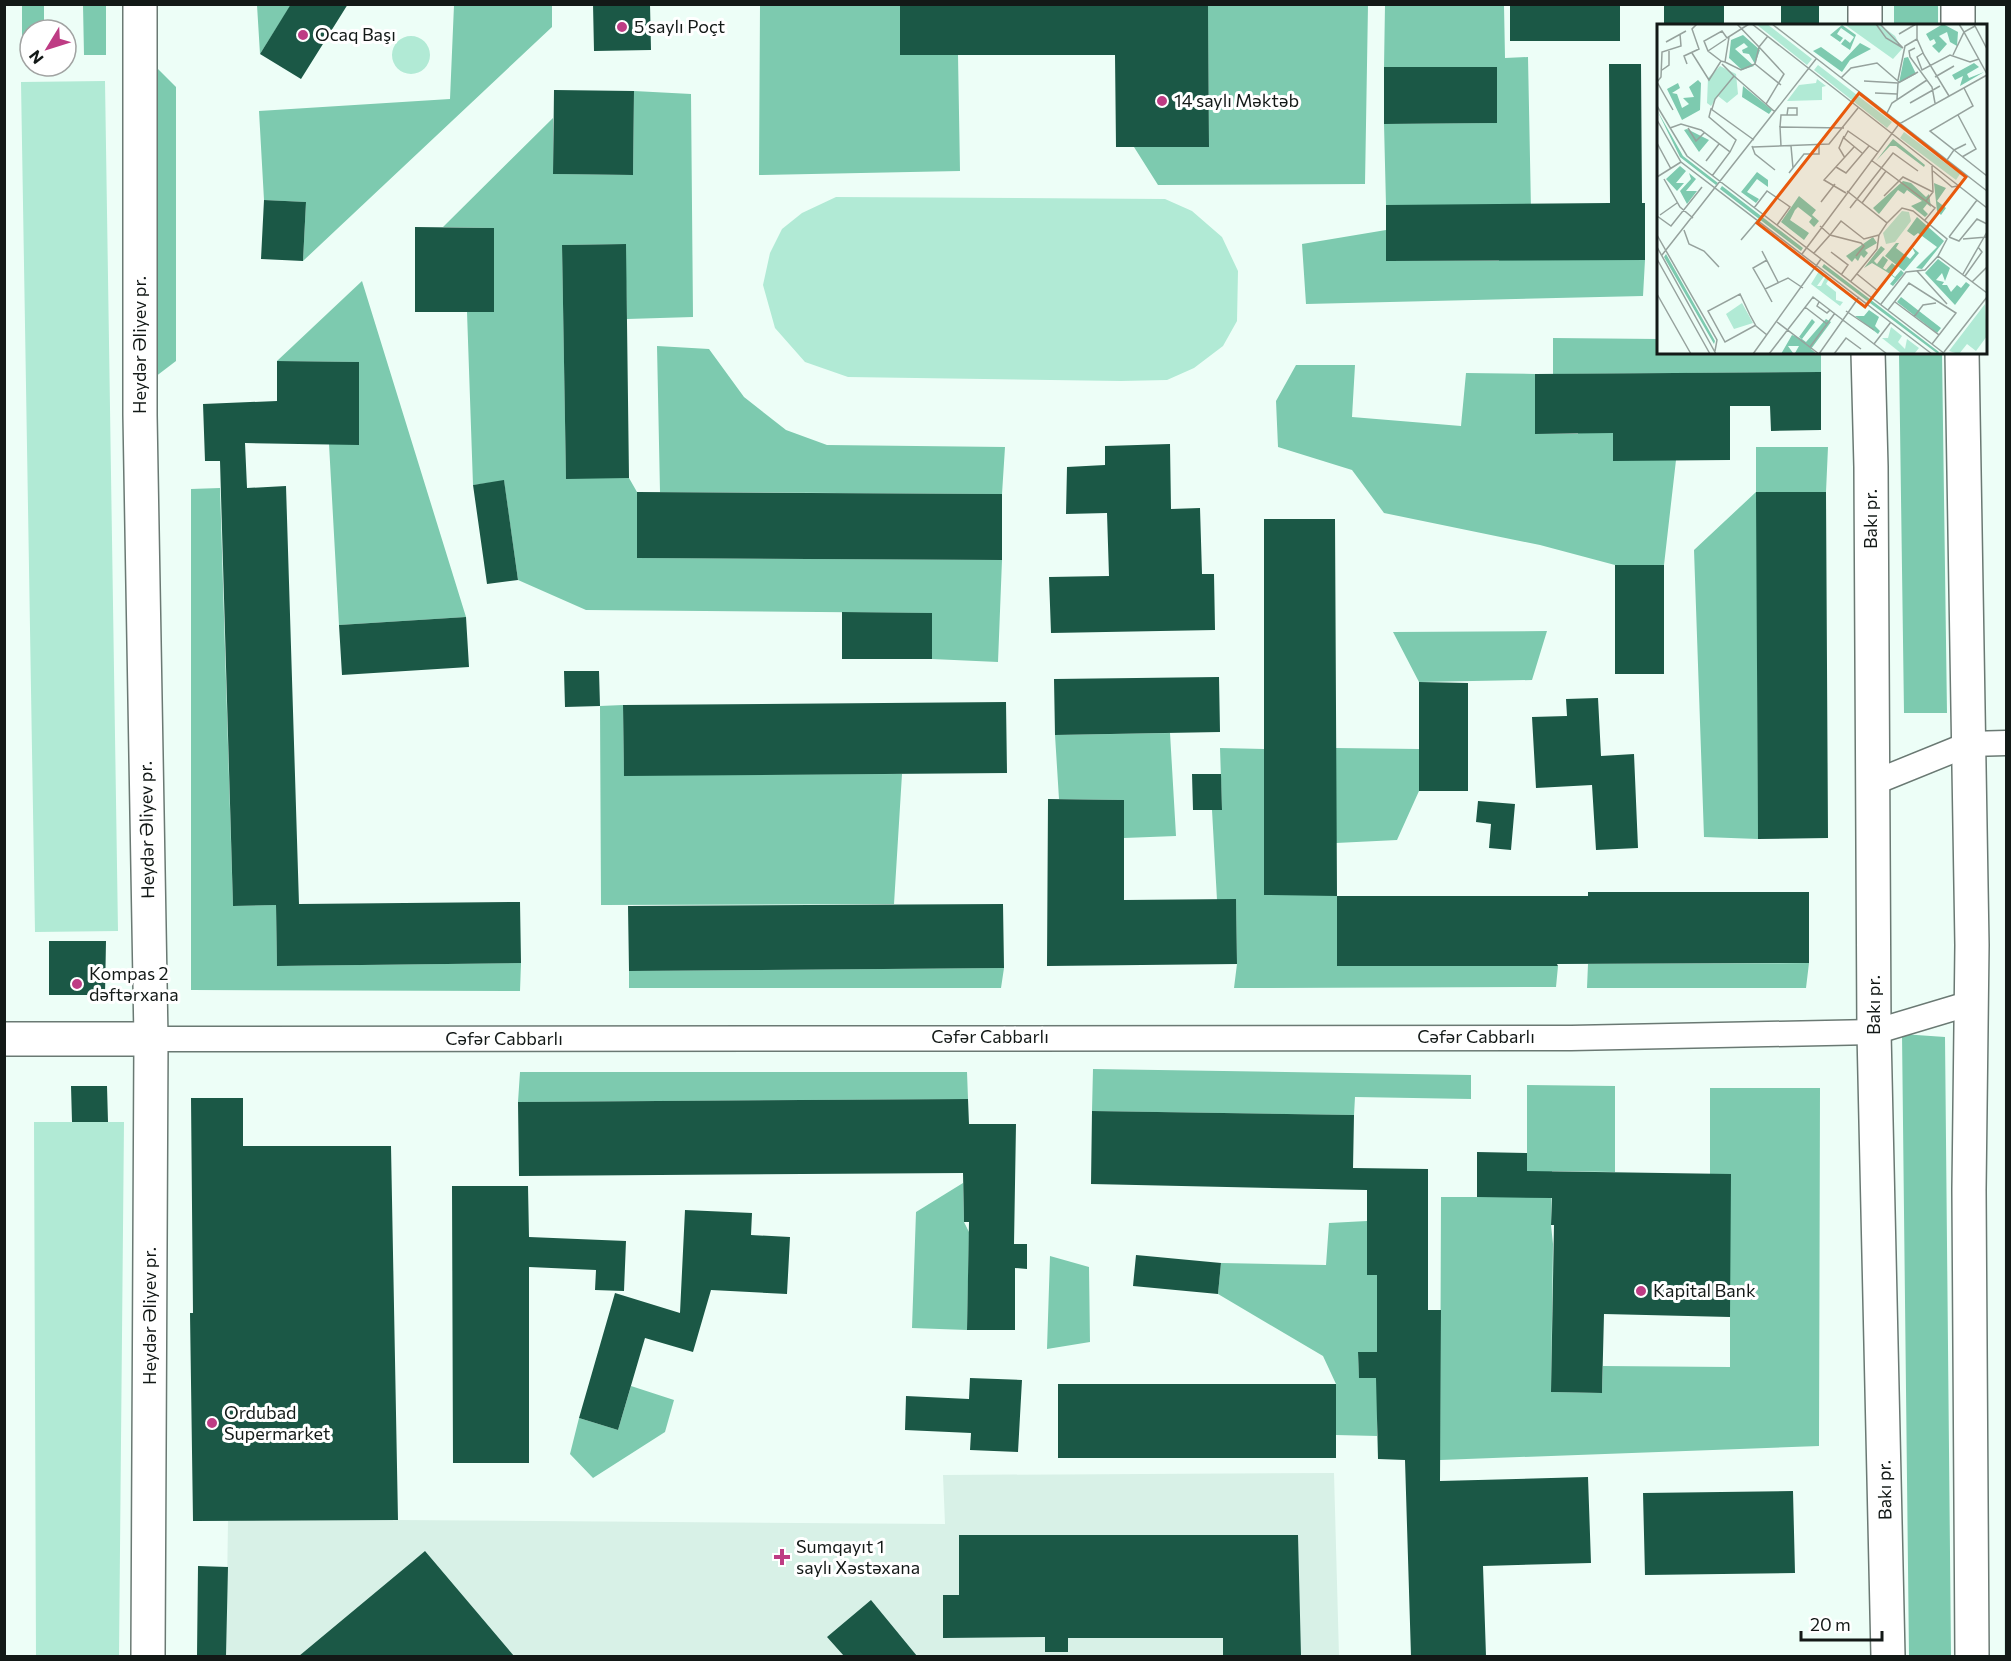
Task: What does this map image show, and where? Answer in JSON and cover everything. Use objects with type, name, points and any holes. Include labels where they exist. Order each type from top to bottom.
[{"type":"street","name":"Heydər Əliyev pr.","points":[[140,4],[140,415],[151,1039],[148,1656]]},
{"type":"street","points":[[1865,4],[1865,24]]},
{"type":"street","points":[[1958,4],[1958,24]]},
{"type":"street","name":"Bakı pr.","points":[[1868,354],[1871,467],[1874,1032],[1888,1656]]},
{"type":"street","points":[[1962,354],[1971,1003],[1969,1190],[1972,1656]]},
{"type":"street","points":[[1873,783],[1969,744],[2007,743]]},
{"type":"street","name":"Cəfər Cabbarlı","points":[[4,1039],[1571,1038],[1874,1032],[1971,1003]]},
{"type":"shaded area","points":[[2005,772],[2006,1656],[2004,1656]]},
{"type":"shaded area","name":"Sumqayıt 1 saylı Xəstəxana","points":[[1334,1473],[1339,1656],[226,1656],[228,1521],[945,1524],[943,1475]]},
{"type":"green space","points":[[22,5],[44,5],[44,18],[22,18]]},
{"type":"green space","points":[[83,5],[106,5],[106,55],[84,55]]},
{"type":"green space","points":[[257,5],[291,5],[260,54]]},
{"type":"green space","points":[[454,5],[552,5],[552,27],[303,261],[306,202],[264,200],[259,111],[450,99]]},
{"type":"green space","points":[[760,5],[900,5],[900,55],[958,55],[960,171],[759,175]]},
{"type":"green space","points":[[1208,5],[1368,5],[1365,184],[1158,185],[1134,147],[1209,147]]},
{"type":"green space","points":[[1385,5],[1504,5],[1505,58],[1528,57],[1532,260],[1645,260],[1643,296],[1306,304],[1302,244],[1386,230],[1387,261],[1499,261],[1499,205],[1386,205],[1384,124],[1497,123],[1497,67],[1384,67]]},
{"type":"green space","points":[[1894,5],[1938,5],[1938,24],[1894,24]]},
{"type":"green space","points":[[411,36],[418,37],[424,42],[429,48],[429,62],[424,68],[418,73],[411,74],[404,73],[398,68],[393,62],[392,55],[393,48],[398,42],[404,37]]},
{"type":"green space","points":[[154,65],[176,87],[176,361],[155,377]]},
{"type":"green space","points":[[105,81],[118,931],[35,932],[21,82]]},
{"type":"green space","points":[[634,91],[691,94],[693,317],[627,319],[625,244],[562,245],[566,478],[629,478],[637,492],[638,558],[1002,560],[998,662],[932,659],[932,613],[586,610],[518,580],[504,481],[473,485],[467,312],[494,312],[494,228],[443,227],[553,118],[553,174],[633,175]]},
{"type":"green space","points":[[836,197],[1165,199],[1192,211],[1222,237],[1238,271],[1237,321],[1223,346],[1194,368],[1167,380],[848,377],[805,362],[775,328],[763,285],[770,253],[782,229],[802,213]]},
{"type":"green space","points":[[362,281],[466,617],[339,625],[329,444],[359,444],[359,362],[277,361]]},
{"type":"green space","points":[[1553,338],[1657,339],[1657,354],[1821,354],[1821,372],[1553,374]]},
{"type":"green space","points":[[657,346],[709,349],[744,397],[786,430],[827,445],[1005,447],[1002,494],[660,492]]},
{"type":"green space","points":[[1899,354],[1942,354],[1947,713],[1904,713]]},
{"type":"green space","points":[[1296,365],[1355,365],[1352,417],[1461,426],[1466,373],[1535,374],[1535,434],[1578,434],[1578,408],[1676,460],[1664,565],[1615,565],[1540,545],[1384,513],[1352,470],[1278,447],[1276,401]]},
{"type":"green space","points":[[1756,447],[1828,447],[1826,492],[1757,492],[1758,839],[1704,837],[1694,550],[1756,492]]},
{"type":"green space","points":[[220,488],[233,906],[276,905],[277,966],[521,963],[520,991],[191,990],[191,489]]},
{"type":"green space","points":[[1547,631],[1532,680],[1419,682],[1393,632]]},
{"type":"green space","points":[[623,705],[624,775],[902,774],[894,904],[601,905],[600,706]]},
{"type":"green space","points":[[1170,733],[1176,836],[1124,838],[1124,800],[1059,799],[1055,735]]},
{"type":"green space","points":[[1220,748],[1264,749],[1337,896],[1337,966],[1558,966],[1556,987],[1234,988],[1237,964],[1236,900],[1217,900],[1212,810],[1222,809]]},
{"type":"green space","points":[[1336,748],[1419,749],[1419,791],[1397,840],[1336,843]]},
{"type":"green space","points":[[1809,963],[1806,988],[1587,988],[1588,964]]},
{"type":"green space","points":[[1004,968],[1001,988],[629,988],[629,971]]},
{"type":"green space","points":[[1902,1034],[1945,1037],[1951,1656],[1909,1656]]},
{"type":"green space","points":[[1093,1069],[1471,1075],[1471,1099],[1355,1097],[1354,1115],[1092,1111]]},
{"type":"green space","points":[[520,1072],[967,1072],[968,1099],[518,1102]]},
{"type":"green space","points":[[1527,1085],[1615,1086],[1615,1172],[1552,1171],[1551,1392],[1602,1393],[1603,1366],[1730,1367],[1730,1230],[1710,1174],[1710,1088],[1820,1088],[1819,1446],[1440,1460],[1441,1197],[1527,1197]]},
{"type":"green space","points":[[34,1122],[124,1122],[119,1656],[36,1656]]},
{"type":"green space","points":[[963,1183],[964,1222],[969,1232],[967,1330],[912,1328],[916,1212]]},
{"type":"green space","points":[[1367,1221],[1377,1275],[1377,1336],[1404,1352],[1358,1352],[1359,1377],[1377,1378],[1377,1436],[1336,1435],[1336,1384],[1323,1356],[1218,1294],[1221,1263],[1326,1265],[1329,1223]]},
{"type":"green space","points":[[1050,1256],[1089,1267],[1090,1342],[1047,1349]]},
{"type":"green space","points":[[631,1386],[674,1400],[665,1432],[593,1478],[570,1454],[579,1418],[618,1430]]},
{"type":"building","points":[[291,4],[348,4],[301,79],[260,54]]},
{"type":"building","name":"5 saylı Poçt","points":[[593,4],[650,4],[651,50],[594,51]]},
{"type":"building","name":"14 saylı Məktəb","points":[[900,4],[1208,4],[1209,147],[1116,147],[1115,55],[900,55]]},
{"type":"building","points":[[1510,4],[1620,4],[1620,41],[1510,41]]},
{"type":"building","points":[[1664,4],[1724,4],[1724,24],[1664,24]]},
{"type":"building","points":[[1781,4],[1819,4],[1819,24],[1781,24]]},
{"type":"building","points":[[1609,64],[1641,64],[1642,203],[1645,203],[1645,260],[1386,261],[1386,205],[1610,203]]},
{"type":"building","points":[[1384,67],[1497,67],[1497,123],[1384,124]]},
{"type":"building","points":[[554,90],[634,91],[633,175],[553,174]]},
{"type":"building","points":[[264,200],[306,202],[303,261],[261,259]]},
{"type":"building","points":[[415,227],[494,228],[494,312],[415,312]]},
{"type":"building","points":[[626,244],[629,478],[566,479],[562,245]]},
{"type":"building","points":[[277,361],[359,362],[359,445],[245,443],[247,488],[286,486],[299,904],[520,902],[521,963],[277,966],[276,905],[233,906],[220,461],[205,461],[203,404],[277,401]]},
{"type":"building","points":[[1821,372],[1821,430],[1771,431],[1770,406],[1730,406],[1730,460],[1613,461],[1613,433],[1535,434],[1535,374]]},
{"type":"building","points":[[1170,444],[1171,509],[1200,508],[1202,574],[1214,574],[1215,630],[1051,633],[1049,577],[1109,576],[1107,513],[1066,514],[1067,467],[1105,465],[1105,446]]},
{"type":"building","points":[[504,480],[518,580],[487,584],[473,485]]},
{"type":"building","points":[[637,492],[1002,494],[1002,560],[637,558]]},
{"type":"building","points":[[1756,492],[1826,492],[1828,838],[1758,839]]},
{"type":"building","points":[[1264,519],[1335,519],[1337,896],[1264,895]]},
{"type":"building","points":[[1615,565],[1664,565],[1664,674],[1615,674]]},
{"type":"building","points":[[842,612],[932,613],[932,659],[842,659]]},
{"type":"building","points":[[466,617],[469,667],[342,675],[339,625]]},
{"type":"building","points":[[564,671],[599,671],[600,706],[565,707]]},
{"type":"building","points":[[1219,677],[1220,732],[1055,735],[1054,679]]},
{"type":"building","points":[[1419,682],[1468,683],[1468,791],[1419,791]]},
{"type":"building","points":[[1598,698],[1601,756],[1634,754],[1638,848],[1596,850],[1592,785],[1536,788],[1532,717],[1567,716],[1566,699]]},
{"type":"building","points":[[1006,702],[1007,773],[624,776],[623,705]]},
{"type":"building","points":[[1192,774],[1221,774],[1222,810],[1193,810]]},
{"type":"building","points":[[1048,799],[1124,800],[1124,900],[1236,899],[1237,964],[1047,966]]},
{"type":"building","points":[[1478,801],[1515,804],[1511,850],[1489,848],[1491,824],[1476,822]]},
{"type":"building","points":[[1588,892],[1809,892],[1809,963],[1337,966],[1337,896],[1588,896]]},
{"type":"building","points":[[1003,904],[1004,968],[629,971],[628,906]]},
{"type":"building","points":[[49,941],[106,941],[105,995],[49,995]]},
{"type":"building","points":[[71,1086],[107,1086],[108,1122],[72,1122]]},
{"type":"building","points":[[191,1098],[243,1098],[243,1146],[391,1146],[398,1520],[193,1521],[190,1313],[193,1313]]},
{"type":"building","points":[[968,1099],[969,1124],[1016,1124],[1014,1244],[1027,1244],[1027,1269],[1015,1268],[1015,1330],[967,1330],[969,1222],[964,1222],[963,1173],[519,1176],[518,1102]]},
{"type":"building","points":[[1092,1111],[1354,1115],[1353,1168],[1428,1169],[1428,1310],[1441,1310],[1440,1481],[1588,1477],[1591,1563],[1483,1566],[1486,1656],[1411,1656],[1405,1460],[1378,1459],[1376,1378],[1359,1378],[1358,1352],[1377,1352],[1377,1275],[1367,1275],[1367,1190],[1091,1184]]},
{"type":"building","name":"Kapital Bank","points":[[1477,1152],[1527,1153],[1527,1171],[1731,1174],[1730,1317],[1604,1314],[1602,1393],[1551,1392],[1554,1225],[1551,1225],[1552,1198],[1477,1197]]},
{"type":"building","points":[[452,1186],[528,1186],[529,1237],[626,1241],[624,1291],[595,1290],[596,1270],[529,1267],[529,1463],[453,1463]]},
{"type":"building","points":[[685,1210],[752,1213],[751,1235],[790,1237],[787,1294],[711,1290],[693,1352],[645,1338],[618,1430],[579,1418],[615,1293],[680,1313]]},
{"type":"building","points":[[1136,1255],[1221,1263],[1218,1294],[1133,1286]]},
{"type":"building","points":[[970,1378],[1022,1380],[1018,1452],[970,1450],[971,1433],[905,1430],[906,1396],[969,1399]]},
{"type":"building","points":[[1058,1384],[1336,1384],[1336,1458],[1058,1458]]},
{"type":"building","points":[[1793,1491],[1795,1573],[1645,1575],[1643,1493]]},
{"type":"building","points":[[959,1535],[1298,1535],[1301,1656],[1223,1656],[1223,1638],[1068,1638],[1068,1652],[1045,1652],[1045,1637],[943,1638],[943,1595],[959,1595]]},
{"type":"building","points":[[425,1551],[514,1656],[299,1656],[412,1562]]},
{"type":"building","points":[[198,1566],[228,1567],[226,1656],[197,1656]]},
{"type":"building","points":[[871,1600],[917,1656],[844,1656],[827,1637]]},
{"type":"place","name":"5 saylı Poçt","points":[[622,27]]},
{"type":"place","name":"Ocaq Başı","points":[[303,35]]},
{"type":"place","name":"14 saylı Məktəb","points":[[1162,101]]},
{"type":"place","name":"Kompas 2 dəftərxana","points":[[77,984]]},
{"type":"place","name":"Kapital Bank","points":[[1641,1291]]},
{"type":"place","name":"Ordubad Supermarket","points":[[212,1423]]},
{"type":"place","name":"Sumqayıt 1 saylı Xəstəxana","points":[[782,1557]]}]
